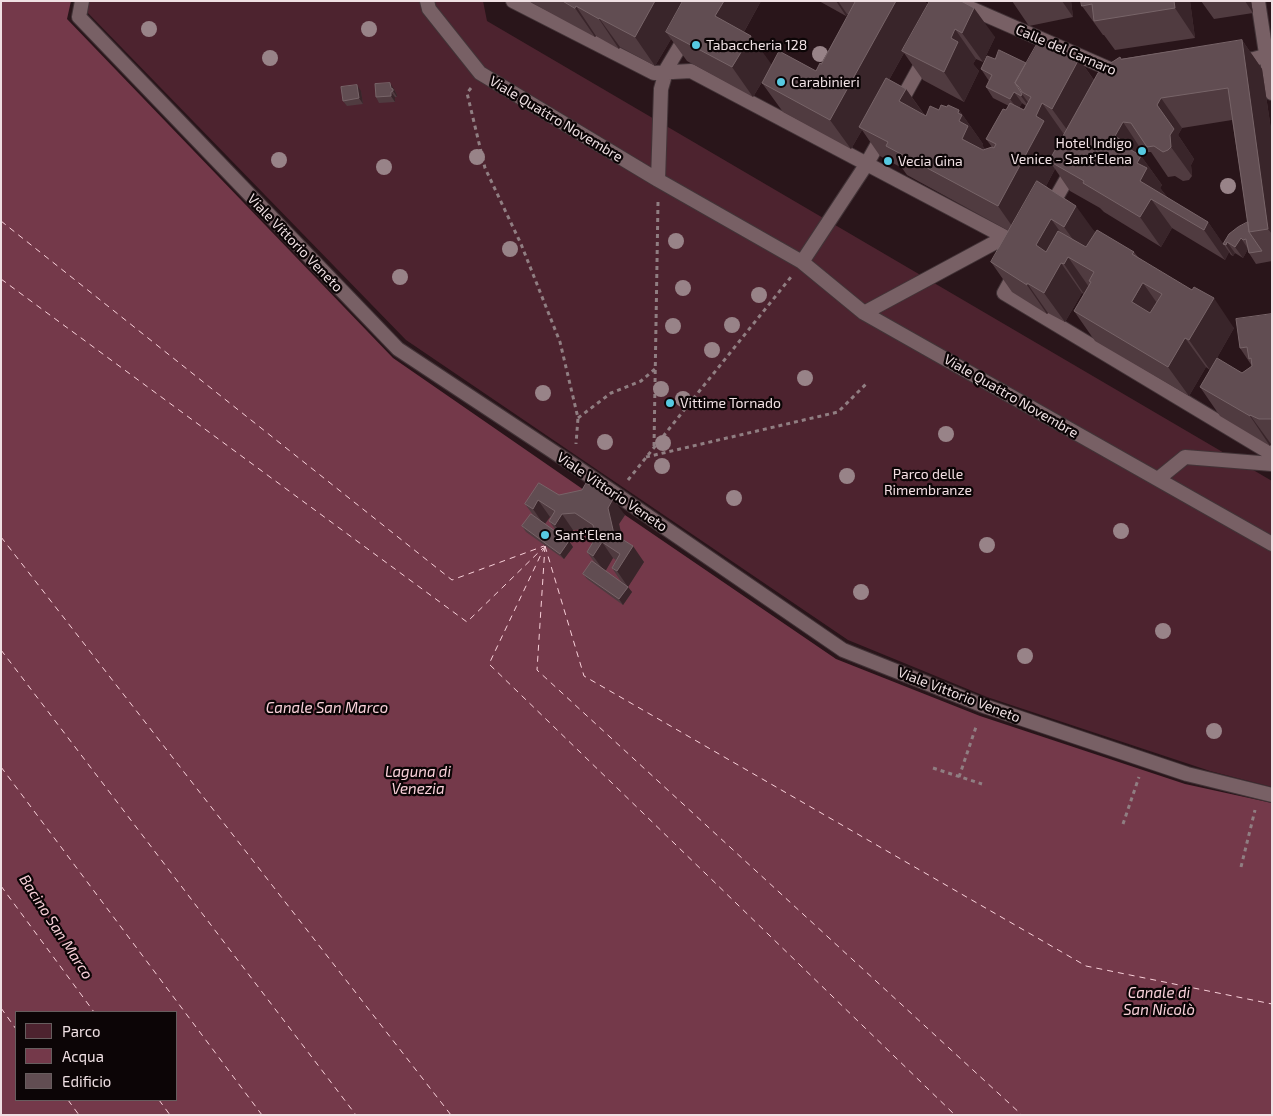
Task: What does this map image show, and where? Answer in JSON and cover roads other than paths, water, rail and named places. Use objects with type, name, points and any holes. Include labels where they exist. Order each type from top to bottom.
[{"type":"street","name":"Viale Vittorio Veneto","points":[[82,1],[79,17],[398,349],[575,466],[843,650],[984,706],[1187,774],[1272,795]]},
{"type":"street","name":"Viale Quattro Novembre","points":[[427,1],[429,9],[480,73],[658,180],[802,262],[864,313],[1272,544]]},
{"type":"street","points":[[514,1],[654,74],[691,71],[1005,237],[1031,244],[1004,292],[1272,454]]},
{"type":"street","points":[[658,180],[661,89],[666,72],[707,1]]},
{"type":"street","points":[[1258,1],[1269,55],[1272,93]]},
{"type":"street","name":"Calle del Carnaro","points":[[958,3],[1125,78]]},
{"type":"street","points":[[1025,17],[1027,33]]},
{"type":"street","points":[[802,262],[866,165],[932,45]]},
{"type":"street","points":[[1226,63],[1269,55]]},
{"type":"street","points":[[1043,221],[1081,152]]},
{"type":"street","points":[[864,313],[1005,237]]},
{"type":"street","points":[[1158,480],[1185,457],[1272,464]]},
{"type":"water","name":"Canale San Marco","points":[[1,1],[71,1],[67,19],[393,358],[597,499],[625,515],[836,659],[980,716],[1185,784],[1272,803],[1272,1115],[1,1115]]},
{"type":"place","name":"Tabaccheria 128","points":[[696,45]]},
{"type":"place","name":"Carabinieri","points":[[781,82]]},
{"type":"place","name":"Hotel Indigo Venice - Sant'Elena","points":[[1142,151]]},
{"type":"place","name":"Vecia Gina","points":[[888,161]]},
{"type":"place","name":"Vittime Tornado","points":[[670,403]]},
{"type":"place","name":"Sant'Elena","points":[[545,535]]},
{"type":"park label","name":"Parco delle Rimembranze","points":[[928,482]]},
{"type":"water label","name":"Laguna di Venezia","points":[[418,780]]},
{"type":"water label","name":"Bacino San Marco","points":[[56,927]]},
{"type":"water label","name":"Canale di San Nicolò","points":[[1159,1002]]}]
